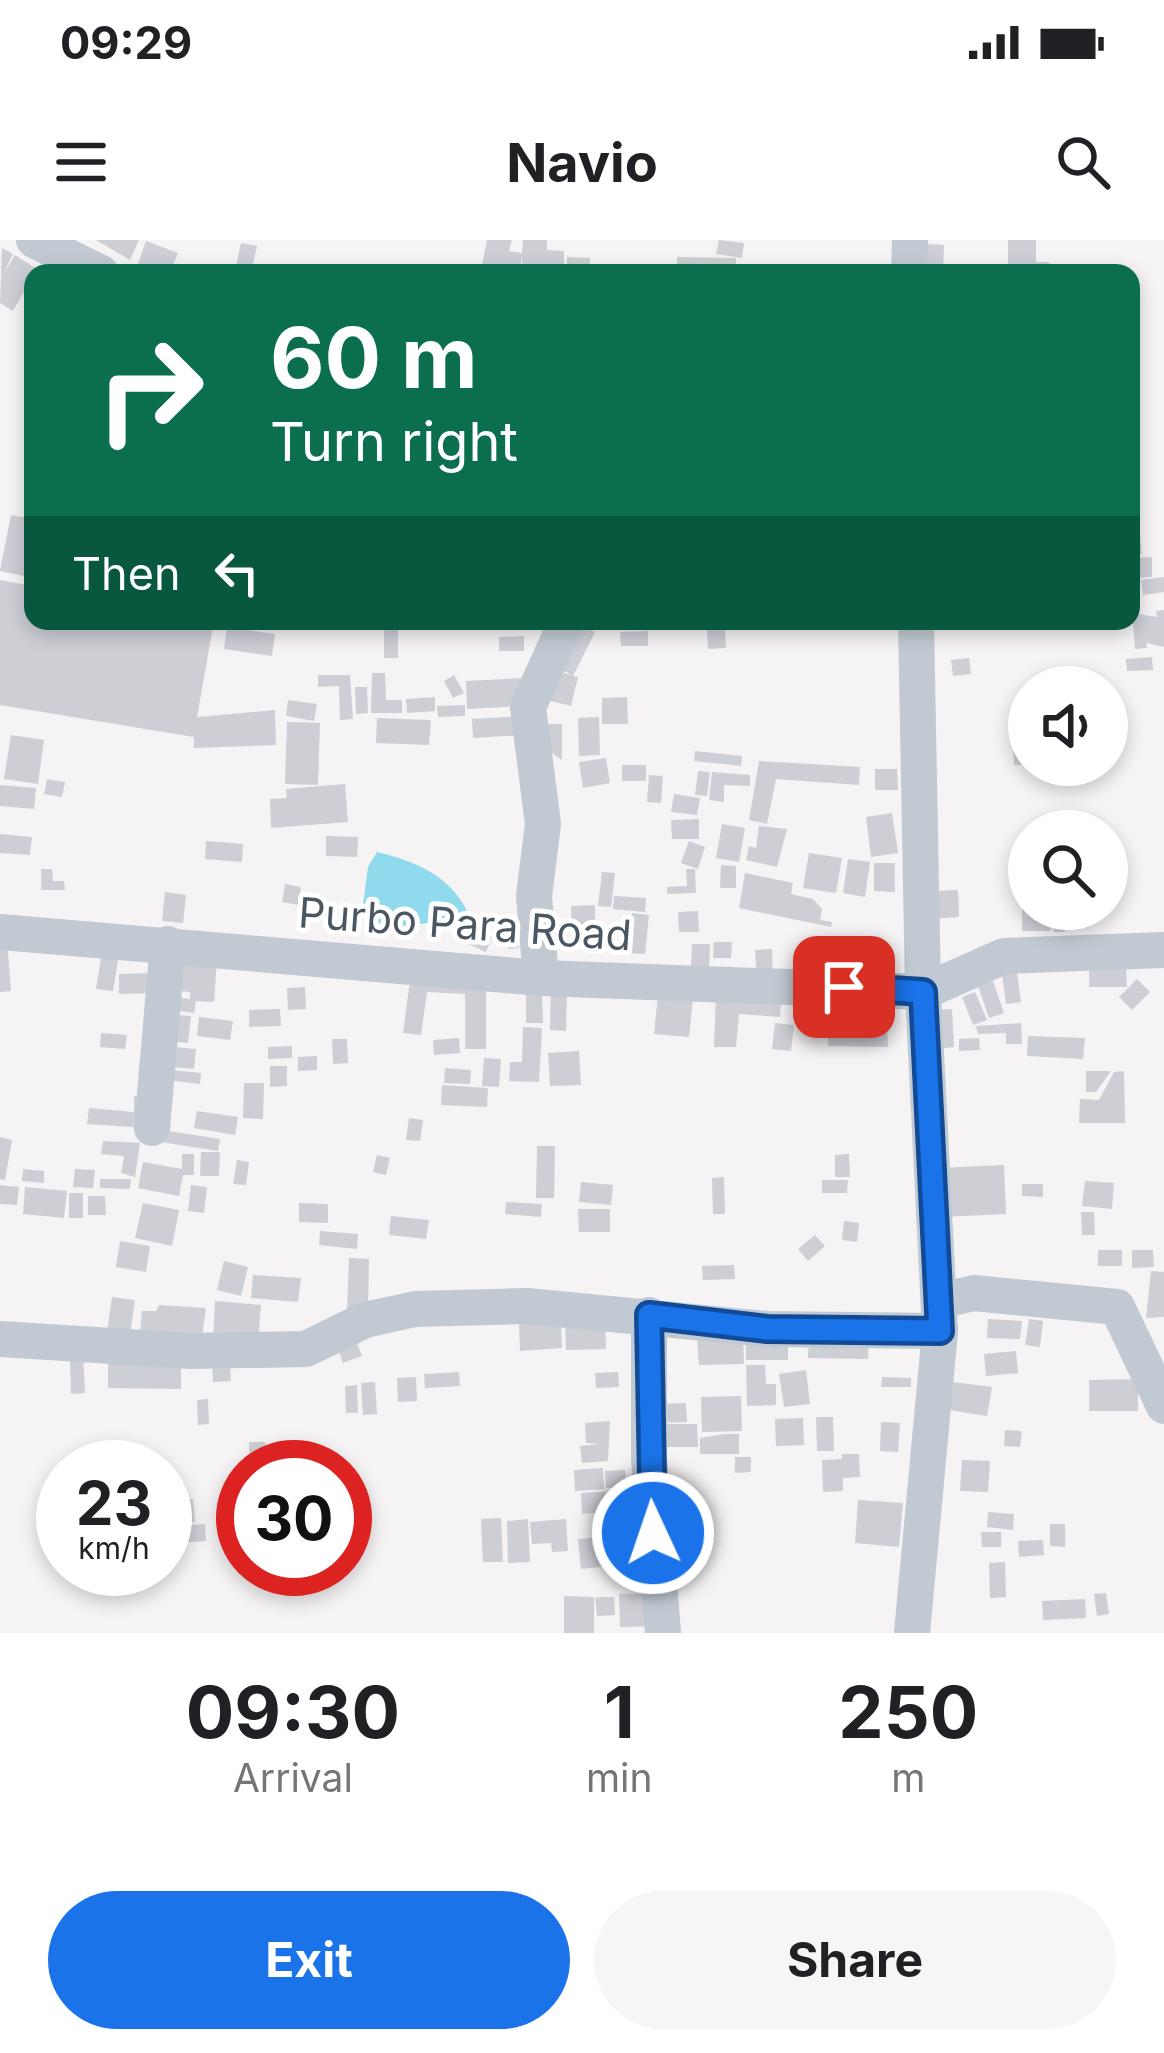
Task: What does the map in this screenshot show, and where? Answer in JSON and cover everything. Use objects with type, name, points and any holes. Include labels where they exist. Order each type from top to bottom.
[{"type":"street","points":[[34,240],[83,264]]},
{"type":"street","points":[[541,977],[534,896],[542,824],[528,707],[563,630]]},
{"type":"street","points":[[912,1633],[939,1316],[923,992],[916,630]]},
{"type":"street","name":"Purbo Para Road","points":[[0,932],[541,977],[923,992]]},
{"type":"street","points":[[152,1128],[168,944]]},
{"type":"street","points":[[923,992],[1004,956],[1164,950]]},
{"type":"street","points":[[0,1339],[191,1351],[306,1348],[365,1320],[415,1309],[527,1306],[767,1329],[939,1316],[974,1293],[1117,1307],[1164,1406]]},
{"type":"street","points":[[649,1315],[649,1459],[663,1633]]},
{"type":"water","points":[[377,852],[405,860],[442,880],[469,915],[464,929],[444,921],[388,928],[362,912],[368,867]]},
{"type":"building","points":[[96,240],[139,240],[130,260]]},
{"type":"building","points":[[487,240],[512,240],[509,251],[522,253],[523,240],[547,240],[547,250],[564,251],[564,264],[522,264],[522,256],[521,264],[482,264]]},
{"type":"building","points":[[719,240],[744,243],[742,258],[716,254]]},
{"type":"building","points":[[1008,240],[1036,240],[1036,262],[1049,262],[1049,264],[1008,264]]},
{"type":"building","points":[[146,241],[178,253],[174,264],[138,264]]},
{"type":"building","points":[[241,243],[257,246],[253,264],[236,264]]},
{"type":"building","points":[[925,244],[944,245],[943,264],[925,264]]},
{"type":"building","points":[[2,248],[13,254],[2,276],[15,255],[29,264],[24,264],[24,292],[13,311],[0,303]]},
{"type":"building","points":[[567,257],[590,258],[590,264],[567,264]]},
{"type":"building","points":[[677,257],[736,258],[736,264],[677,264]]},
{"type":"building","points":[[11,515],[24,517],[24,576],[0,571]]},
{"type":"building","points":[[1152,557],[1152,577],[1140,578],[1140,558]]},
{"type":"building","points":[[1164,577],[1164,592],[1143,595],[1141,580]]},
{"type":"building","points":[[0,580],[24,584],[24,630],[212,630],[197,717],[275,710],[276,745],[194,748],[194,737],[0,705]]},
{"type":"building","points":[[1164,610],[1164,647],[1146,643],[1147,648],[1135,649],[1133,630],[1140,630],[1140,614],[1157,617],[1156,611]]},
{"type":"building","points":[[227,630],[275,634],[272,656],[224,649]]},
{"type":"building","points":[[384,630],[398,630],[398,658],[384,658]]},
{"type":"building","points":[[568,630],[595,632],[573,676],[578,677],[571,706],[543,699],[550,670],[572,675],[549,664]]},
{"type":"building","points":[[707,630],[725,630],[726,648],[708,649]]},
{"type":"building","points":[[648,631],[648,646],[621,646],[620,632]]},
{"type":"building","points":[[524,636],[524,651],[499,651],[499,637]]},
{"type":"building","points":[[1152,657],[1153,670],[1128,671],[1126,659]]},
{"type":"building","points":[[969,658],[971,674],[953,676],[951,660]]},
{"type":"building","points":[[372,673],[385,673],[386,700],[402,700],[402,713],[371,713]]},
{"type":"building","points":[[318,675],[350,675],[353,719],[340,720],[339,686],[318,687]]},
{"type":"building","points":[[454,675],[464,693],[453,698],[444,681]]},
{"type":"building","points":[[523,678],[524,706],[467,709],[466,681]]},
{"type":"building","points":[[355,687],[367,687],[368,713],[356,714]]},
{"type":"building","points":[[435,697],[435,711],[407,713],[406,699]]},
{"type":"building","points":[[627,697],[628,724],[602,724],[602,698]]},
{"type":"building","points":[[288,700],[317,704],[314,721],[286,716]]},
{"type":"building","points":[[465,705],[465,716],[438,717],[437,706]]},
{"type":"building","points":[[522,716],[523,735],[473,738],[472,719]]},
{"type":"building","points":[[599,717],[600,755],[579,756],[578,718]]},
{"type":"building","points":[[377,718],[431,720],[429,745],[376,743]]},
{"type":"building","points":[[287,722],[320,723],[318,785],[285,784]]},
{"type":"building","points":[[539,724],[562,724],[562,760],[539,744]]},
{"type":"building","points":[[11,735],[44,740],[38,784],[4,779]]},
{"type":"building","points":[[695,751],[742,756],[741,766],[694,761]]},
{"type":"building","points":[[606,758],[610,783],[583,788],[579,762]]},
{"type":"building","points":[[759,761],[860,767],[859,785],[776,779],[767,824],[749,820]]},
{"type":"building","points":[[622,765],[646,765],[646,781],[622,781]]},
{"type":"building","points":[[875,769],[897,769],[898,790],[875,790]]},
{"type":"building","points":[[698,771],[710,772],[707,796],[695,795]]},
{"type":"building","points":[[712,772],[750,775],[750,786],[724,785],[724,802],[709,800]]},
{"type":"building","points":[[649,775],[663,776],[661,803],[647,802]]},
{"type":"building","points":[[47,779],[65,782],[62,797],[44,794]]},
{"type":"building","points":[[345,784],[348,822],[271,828],[270,799],[287,798],[286,789]]},
{"type":"building","points":[[0,785],[36,788],[34,809],[0,806]]},
{"type":"building","points":[[674,794],[700,798],[697,815],[671,812]]},
{"type":"building","points":[[892,813],[898,853],[871,857],[866,817]]},
{"type":"building","points":[[699,819],[699,839],[672,839],[671,820]]},
{"type":"building","points":[[722,824],[745,828],[739,862],[716,858]]},
{"type":"building","points":[[759,826],[787,829],[777,867],[746,860],[749,846],[756,848]]},
{"type":"building","points":[[0,834],[32,837],[30,855],[0,853]]},
{"type":"building","points":[[326,836],[358,837],[357,857],[326,856]]},
{"type":"building","points":[[206,841],[243,844],[242,862],[205,859]]},
{"type":"building","points":[[689,841],[705,847],[698,869],[681,863]]},
{"type":"building","points":[[809,853],[842,858],[836,893],[803,888]]},
{"type":"building","points":[[848,859],[870,862],[865,897],[843,893]]},
{"type":"building","points":[[874,863],[895,863],[895,892],[874,891]]},
{"type":"building","points":[[721,865],[736,866],[736,888],[720,888]]},
{"type":"building","points":[[41,869],[52,869],[53,881],[64,881],[65,890],[41,890]]},
{"type":"building","points":[[686,869],[695,869],[696,893],[667,894],[667,887],[687,886]]},
{"type":"building","points":[[602,872],[615,873],[611,907],[598,906]]},
{"type":"building","points":[[745,873],[793,883],[791,894],[813,899],[822,909],[820,920],[832,922],[831,927],[739,908]]},
{"type":"building","points":[[285,884],[301,887],[298,905],[282,902]]},
{"type":"building","points":[[958,890],[959,917],[915,920],[913,892]]},
{"type":"building","points":[[165,892],[186,895],[183,923],[162,921]]},
{"type":"building","points":[[614,896],[646,898],[645,912],[613,909]]},
{"type":"building","points":[[595,905],[595,936],[572,936],[571,906]]},
{"type":"building","points":[[698,911],[699,932],[679,932],[678,912]]},
{"type":"building","points":[[632,913],[649,915],[645,954],[628,953]]},
{"type":"building","points":[[516,918],[519,948],[508,949],[505,919]]},
{"type":"building","points":[[474,930],[492,937],[486,952],[468,944]]},
{"type":"building","points":[[0,940],[7,940],[11,991],[0,992]]},
{"type":"building","points":[[104,940],[121,942],[113,991],[96,989]]},
{"type":"building","points":[[714,942],[732,942],[731,958],[713,958]]},
{"type":"building","points":[[692,944],[710,944],[709,968],[691,967]]},
{"type":"building","points":[[772,949],[773,982],[757,983],[755,950]]},
{"type":"building","points":[[171,957],[217,960],[214,1002],[196,1001],[194,1013],[167,1009],[169,996],[190,999],[190,992],[169,990]]},
{"type":"building","points":[[1126,964],[1127,987],[1089,987],[1089,965]]},
{"type":"building","points":[[1017,972],[1021,1002],[1006,1004],[1002,974]]},
{"type":"building","points":[[153,973],[154,993],[119,994],[119,974]]},
{"type":"building","points":[[1137,979],[1150,992],[1132,1010],[1119,997]]},
{"type":"building","points":[[410,980],[486,983],[486,1049],[465,1049],[465,994],[427,992],[421,1035],[403,1033]]},
{"type":"building","points":[[993,981],[1004,1013],[989,1018],[978,986]]},
{"type":"building","points":[[305,987],[306,1009],[288,1010],[287,988]]},
{"type":"building","points":[[551,987],[567,988],[566,1031],[550,1030]]},
{"type":"building","points":[[526,989],[542,989],[543,1023],[526,1023]]},
{"type":"building","points":[[975,992],[987,1020],[973,1025],[962,997]]},
{"type":"building","points":[[658,995],[693,998],[689,1037],[654,1034]]},
{"type":"building","points":[[716,995],[782,995],[780,1017],[739,1014],[736,1047],[714,1047]]},
{"type":"building","points":[[830,1001],[886,1005],[888,1047],[828,1046]]},
{"type":"building","points":[[280,1009],[281,1026],[249,1027],[249,1010]]},
{"type":"building","points":[[952,1009],[954,1047],[935,1049],[933,1010]]},
{"type":"building","points":[[165,1014],[191,1016],[188,1043],[163,1041]]},
{"type":"building","points":[[199,1017],[233,1021],[230,1040],[197,1036]]},
{"type":"building","points":[[775,1023],[794,1025],[791,1051],[772,1049]]},
{"type":"building","points":[[1021,1023],[1022,1044],[1006,1044],[1006,1033],[978,1034],[976,1026]]},
{"type":"building","points":[[523,1027],[542,1028],[539,1082],[509,1081],[510,1062],[522,1062]]},
{"type":"building","points":[[101,1033],[127,1035],[125,1049],[100,1047]]},
{"type":"building","points":[[1028,1036],[1085,1038],[1083,1059],[1027,1056]]},
{"type":"building","points":[[459,1038],[460,1053],[434,1055],[433,1040]]},
{"type":"building","points":[[979,1038],[980,1050],[959,1051],[959,1039]]},
{"type":"building","points":[[332,1039],[347,1039],[348,1063],[333,1064]]},
{"type":"building","points":[[164,1046],[196,1049],[194,1069],[162,1066]]},
{"type":"building","points":[[292,1046],[292,1058],[268,1059],[268,1047]]},
{"type":"building","points":[[579,1051],[581,1085],[550,1086],[548,1053]]},
{"type":"building","points":[[317,1056],[317,1070],[298,1071],[298,1057]]},
{"type":"building","points":[[484,1058],[501,1059],[499,1087],[482,1086]]},
{"type":"building","points":[[270,1066],[287,1066],[287,1086],[270,1087]]},
{"type":"building","points":[[445,1068],[471,1070],[470,1084],[444,1083]]},
{"type":"building","points":[[160,1069],[201,1073],[200,1084],[159,1079]]},
{"type":"building","points":[[1086,1071],[1111,1071],[1096,1092],[1086,1092]]},
{"type":"building","points":[[1124,1071],[1125,1123],[1079,1123],[1080,1099],[1099,1100],[1114,1072]]},
{"type":"building","points":[[244,1083],[264,1083],[263,1119],[243,1118]]},
{"type":"building","points":[[442,1085],[488,1088],[487,1107],[441,1105]]},
{"type":"building","points":[[134,1096],[148,1096],[148,1128],[87,1124],[89,1108],[134,1112]]},
{"type":"building","points":[[197,1111],[238,1117],[235,1135],[194,1128]]},
{"type":"building","points":[[409,1118],[423,1120],[420,1141],[406,1140]]},
{"type":"building","points":[[156,1129],[220,1139],[218,1151],[154,1141]]},
{"type":"building","points":[[0,1137],[12,1140],[5,1180],[0,1179]]},
{"type":"building","points":[[103,1141],[140,1143],[135,1177],[121,1173],[124,1156],[101,1154]]},
{"type":"building","points":[[537,1146],[555,1146],[554,1198],[536,1198]]},
{"type":"building","points":[[201,1152],[220,1152],[219,1176],[200,1176]]},
{"type":"building","points":[[182,1154],[194,1154],[194,1175],[183,1175],[179,1196],[138,1188],[143,1162],[182,1169]]},
{"type":"building","points":[[849,1154],[850,1177],[835,1177],[835,1155]]},
{"type":"building","points":[[377,1155],[390,1158],[386,1175],[373,1172]]},
{"type":"building","points":[[237,1160],[249,1162],[246,1185],[233,1184]]},
{"type":"building","points":[[1004,1165],[1006,1214],[941,1217],[938,1168]]},
{"type":"building","points":[[23,1169],[44,1171],[44,1183],[22,1181]]},
{"type":"building","points":[[75,1169],[95,1170],[93,1188],[73,1187]]},
{"type":"building","points":[[724,1177],[725,1214],[713,1214],[712,1178]]},
{"type":"building","points":[[100,1179],[131,1179],[130,1189],[100,1188]]},
{"type":"building","points":[[822,1180],[848,1180],[847,1193],[822,1193]]},
{"type":"building","points":[[1085,1181],[1114,1183],[1112,1209],[1082,1206]]},
{"type":"building","points":[[581,1182],[613,1185],[611,1205],[579,1202]]},
{"type":"building","points":[[1022,1184],[1043,1184],[1043,1197],[1022,1196]]},
{"type":"building","points":[[0,1185],[19,1187],[17,1205],[0,1204]]},
{"type":"building","points":[[191,1185],[207,1187],[204,1213],[188,1211]]},
{"type":"building","points":[[25,1187],[67,1191],[64,1218],[23,1214]]},
{"type":"building","points":[[69,1193],[83,1193],[83,1218],[69,1218]]},
{"type":"building","points":[[88,1196],[105,1196],[106,1215],[88,1215]]},
{"type":"building","points":[[506,1202],[542,1204],[541,1217],[505,1214]]},
{"type":"building","points":[[143,1203],[179,1210],[172,1246],[135,1238]]},
{"type":"building","points":[[299,1203],[328,1204],[328,1223],[299,1222]]},
{"type":"building","points":[[578,1209],[610,1209],[610,1232],[579,1232]]},
{"type":"building","points":[[1081,1212],[1094,1212],[1095,1235],[1082,1235]]},
{"type":"building","points":[[391,1216],[429,1220],[426,1239],[389,1235]]},
{"type":"building","points":[[844,1221],[859,1223],[857,1242],[842,1240]]},
{"type":"building","points":[[320,1231],[358,1234],[357,1249],[319,1245]]},
{"type":"building","points":[[815,1235],[825,1246],[808,1261],[798,1249]]},
{"type":"building","points":[[120,1241],[150,1246],[146,1272],[116,1267]]},
{"type":"building","points":[[1098,1250],[1122,1250],[1122,1266],[1098,1266]]},
{"type":"building","points":[[1132,1250],[1153,1250],[1154,1267],[1132,1268]]},
{"type":"building","points":[[349,1258],[369,1259],[368,1312],[347,1311]]},
{"type":"building","points":[[224,1261],[248,1267],[241,1296],[217,1290]]},
{"type":"building","points":[[734,1265],[735,1279],[703,1280],[702,1266]]},
{"type":"building","points":[[1151,1271],[1164,1272],[1164,1317],[1146,1318]]},
{"type":"building","points":[[253,1275],[301,1278],[298,1302],[251,1298]]},
{"type":"building","points":[[112,1297],[135,1300],[130,1335],[107,1332]]},
{"type":"building","points":[[215,1301],[261,1305],[258,1343],[213,1340]]},
{"type":"building","points":[[159,1305],[206,1308],[201,1343],[139,1343],[142,1311],[156,1311]]},
{"type":"building","points":[[988,1319],[1022,1321],[1020,1339],[987,1338]]},
{"type":"building","points":[[1029,1319],[1043,1321],[1040,1347],[1025,1345]]},
{"type":"building","points":[[561,1322],[562,1348],[520,1351],[519,1324]]},
{"type":"building","points":[[605,1323],[606,1349],[566,1350],[565,1324]]},
{"type":"building","points":[[743,1335],[744,1364],[699,1365],[697,1337]]},
{"type":"building","points":[[355,1337],[362,1356],[343,1363],[336,1344]]},
{"type":"building","points":[[788,1337],[788,1360],[746,1360],[746,1338]]},
{"type":"building","points":[[809,1340],[869,1340],[868,1359],[808,1358]]},
{"type":"building","points":[[1016,1351],[1018,1373],[986,1376],[984,1354]]},
{"type":"building","points":[[83,1353],[85,1393],[71,1394],[70,1357]]},
{"type":"building","points":[[229,1357],[231,1381],[213,1382],[212,1358]]},
{"type":"building","points":[[108,1361],[181,1362],[181,1389],[108,1388]]},
{"type":"building","points":[[746,1365],[765,1365],[766,1384],[776,1384],[776,1405],[747,1406]]},
{"type":"building","points":[[806,1370],[810,1404],[784,1407],[779,1374]]},
{"type":"building","points":[[459,1372],[460,1386],[425,1388],[424,1374]]},
{"type":"building","points":[[618,1372],[619,1387],[596,1388],[595,1373]]},
{"type":"building","points":[[416,1377],[417,1401],[398,1402],[397,1378]]},
{"type":"building","points":[[882,1377],[911,1378],[911,1387],[881,1387]]},
{"type":"building","points":[[1138,1379],[1138,1411],[1089,1411],[1089,1380]]},
{"type":"building","points":[[375,1382],[377,1414],[363,1415],[361,1383]]},
{"type":"building","points":[[953,1382],[992,1387],[987,1416],[949,1410]]},
{"type":"building","points":[[357,1385],[358,1413],[346,1413],[345,1386]]},
{"type":"building","points":[[741,1396],[742,1431],[702,1432],[701,1397]]},
{"type":"building","points":[[208,1399],[209,1424],[198,1425],[197,1400]]},
{"type":"building","points":[[686,1403],[687,1422],[654,1423],[653,1404]]},
{"type":"building","points":[[816,1417],[833,1417],[834,1451],[817,1451]]},
{"type":"building","points":[[803,1418],[804,1445],[776,1446],[775,1419]]},
{"type":"building","points":[[610,1421],[608,1461],[582,1463],[580,1446],[601,1444],[586,1443],[585,1423]]},
{"type":"building","points":[[881,1422],[900,1423],[898,1452],[880,1451]]},
{"type":"building","points":[[667,1424],[697,1424],[698,1447],[667,1447]]},
{"type":"building","points":[[1005,1430],[1022,1431],[1020,1447],[1004,1446]]},
{"type":"building","points":[[739,1434],[739,1454],[700,1454],[700,1438]]},
{"type":"building","points":[[842,1454],[859,1454],[860,1477],[843,1478],[843,1491],[823,1492],[822,1460],[842,1459]]},
{"type":"building","points":[[735,1457],[751,1457],[751,1472],[735,1473]]},
{"type":"building","points":[[962,1460],[990,1461],[988,1492],[960,1491]]},
{"type":"building","points":[[603,1468],[604,1489],[575,1491],[574,1470]]},
{"type":"building","points":[[625,1470],[627,1487],[606,1488],[605,1471]]},
{"type":"building","points":[[617,1491],[618,1511],[582,1514],[581,1493]]},
{"type":"building","points":[[858,1500],[903,1503],[899,1547],[855,1543]]},
{"type":"building","points":[[988,1512],[1014,1514],[1013,1530],[987,1527]]},
{"type":"building","points":[[501,1518],[503,1562],[483,1562],[481,1519]]},
{"type":"building","points":[[528,1519],[530,1562],[508,1563],[507,1521]]},
{"type":"building","points":[[566,1519],[568,1551],[552,1552],[551,1543],[532,1544],[530,1522]]},
{"type":"building","points":[[205,1524],[206,1541],[192,1542],[192,1525]]},
{"type":"building","points":[[1050,1524],[1065,1524],[1065,1547],[1050,1546]]},
{"type":"building","points":[[981,1532],[1001,1532],[1001,1547],[982,1547]]},
{"type":"building","points":[[634,1534],[637,1563],[581,1569],[578,1539]]},
{"type":"building","points":[[1043,1540],[1044,1555],[1019,1557],[1018,1541]]},
{"type":"building","points":[[1005,1562],[1006,1597],[990,1598],[989,1563]]},
{"type":"building","points":[[663,1593],[664,1626],[620,1627],[619,1594]]},
{"type":"building","points":[[1106,1593],[1109,1614],[1097,1616],[1094,1594]]},
{"type":"building","points":[[564,1596],[594,1597],[594,1633],[564,1633]]},
{"type":"building","points":[[614,1597],[615,1615],[597,1616],[595,1598]]},
{"type":"building","points":[[1085,1599],[1086,1618],[1043,1620],[1042,1601]]},
{"type":"route","points":[[653,1533],[649,1315],[767,1329],[940,1331],[923,992],[844,987]]}]
